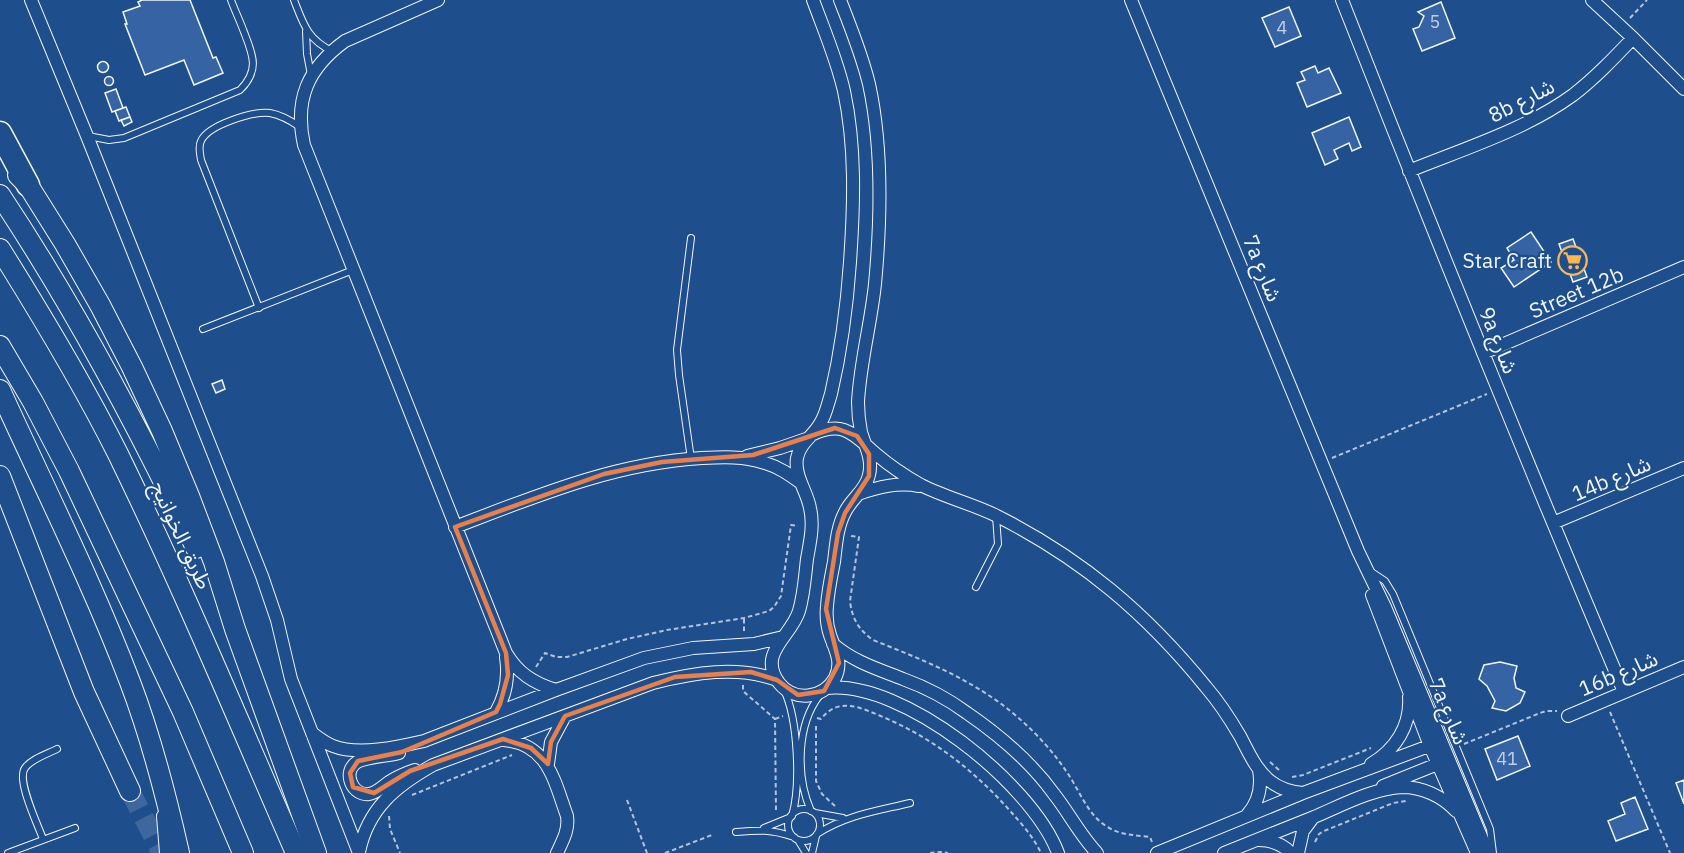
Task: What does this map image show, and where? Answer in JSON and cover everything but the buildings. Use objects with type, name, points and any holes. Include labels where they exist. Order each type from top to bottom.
[{"type":"highway","points":[[0,133],[28,185]]},
{"type":"main road","points":[[0,153],[28,185],[100,305],[157,420],[214,562],[235,629],[316,853]]},
{"type":"main road","points":[[0,195],[110,375],[171,494],[235,629]]},
{"type":"main road","name":"طريق الخوانيج","points":[[0,249],[75,373],[117,453],[181,588],[296,853]]},
{"type":"main road","points":[[0,346],[33,402],[69,471],[183,712],[243,853]]},
{"type":"main road","points":[[0,390],[130,682],[148,734],[179,853]]},
{"type":"main road","points":[[0,476],[80,682],[130,792]]},
{"type":"street","points":[[31,0],[262,576],[277,620],[291,679],[359,852]]},
{"type":"street","points":[[438,0],[425,3],[345,41],[332,51],[320,63],[304,92],[300,126],[304,145],[506,653],[527,678],[556,690]]},
{"type":"street","points":[[780,683],[773,671],[773,652],[796,620],[800,610],[812,529],[810,505],[797,471],[796,460],[800,449],[822,422],[833,384],[846,308],[854,216],[852,145],[844,91],[813,0]]},
{"type":"street","points":[[784,636],[764,642],[710,646],[644,658],[496,712],[402,752],[358,761],[350,773],[350,780],[359,792],[374,793],[400,776],[631,690],[664,680],[697,674],[743,672],[760,674],[798,695],[816,694],[833,681],[839,663],[828,627],[826,609],[838,533],[850,503],[865,486],[871,465],[860,424],[858,403],[872,304],[879,206],[877,143],[869,86],[862,58],[840,0]]},
{"type":"street","name":"7a شارع","points":[[1131,0],[1358,551],[1377,610],[1408,690],[1436,744]]},
{"type":"street","name":"9a شارع","points":[[1342,0],[1483,353],[1624,692]]},
{"type":"street","points":[[1592,0],[1684,89]]},
{"type":"street","name":"8b شارع","points":[[1409,171],[1511,129],[1550,110],[1592,80],[1633,38]]},
{"type":"street","name":"Street 12b","points":[[1483,353],[1684,267]]},
{"type":"street","points":[[456,526],[576,482],[633,467],[691,459],[740,458],[780,448],[824,429],[847,430],[887,463],[924,486],[972,504],[1037,537],[1076,562],[1113,590],[1180,654],[1209,690],[1264,776],[1278,787],[1303,793]]},
{"type":"street","points":[[740,458],[778,468],[801,483]]},
{"type":"street","name":"14b شارع","points":[[1553,523],[1684,468]]},
{"type":"street","points":[[858,494],[884,486],[910,484],[924,486]]},
{"type":"street","name":"7a شارع","points":[[1358,551],[1368,570],[1443,762],[1461,817],[1477,853]]},
{"type":"street","points":[[834,644],[843,653],[860,663],[931,692],[966,712],[998,735],[1027,762],[1053,792],[1097,853]]},
{"type":"street","points":[[496,712],[506,687],[506,653]]},
{"type":"street","name":"16b شارع","points":[[1568,716],[1684,667]]},
{"type":"street","points":[[825,689],[849,687],[870,693],[912,711],[960,740],[1010,785],[1051,838],[1058,853]]},
{"type":"street","points":[[1352,775],[1380,759],[1396,743],[1409,712],[1408,690]]},
{"type":"street","points":[[548,764],[551,742],[565,716]]},
{"type":"street","points":[[312,733],[332,746],[355,750],[396,747],[424,741]]},
{"type":"street","points":[[503,739],[513,740],[531,748],[548,764],[568,823],[557,853]]},
{"type":"street","points":[[1157,853],[1303,793],[1436,744]]},
{"type":"street","points":[[1358,799],[1388,783],[1443,762]]},
{"type":"street","name":"7a شارع","points":[[1443,762],[1488,853]]},
{"type":"street","points":[[359,852],[364,832],[381,804],[405,782],[434,765]]},
{"type":"street","points":[[1245,817],[1251,811],[1259,795],[1261,777],[1258,767]]},
{"type":"street","points":[[1224,853],[1358,799],[1402,787],[1424,791],[1445,801],[1461,817]]},
{"type":"street","points":[[163,788],[166,853]]},
{"type":"street","points":[[1298,853],[1304,831],[1312,818]]},
{"type":"street","points":[[1254,841],[1272,841],[1291,853]]},
{"type":"lane","points":[[87,135],[109,140],[124,138],[240,90],[251,76],[253,59],[231,0]]},
{"type":"lane","points":[[294,0],[306,31],[311,77]]},
{"type":"lane","points":[[306,31],[318,43],[332,51]]},
{"type":"lane","points":[[259,308],[201,160],[199,151],[201,141],[214,128],[258,113],[278,115],[300,126]]},
{"type":"lane","points":[[691,238],[677,350],[691,459]]},
{"type":"lane","points":[[204,329],[353,270]]},
{"type":"lane","points":[[976,588],[998,544],[996,515]]},
{"type":"lane","points":[[1368,570],[1381,578],[1391,589],[1490,829],[1493,853]]},
{"type":"lane","points":[[780,683],[792,713],[803,790],[819,821],[819,830],[812,853]]},
{"type":"lane","points":[[806,853],[789,828],[796,800],[801,739],[805,722],[813,705],[825,689]]},
{"type":"lane","points":[[43,839],[21,779],[22,772],[31,762],[57,749]]},
{"type":"lane","points":[[736,832],[761,830],[778,832],[805,841],[847,818],[910,803]]},
{"type":"lane","points":[[761,830],[801,810],[847,818]]},
{"type":"lane","points":[[8,853],[75,828]]},
{"type":"path","points":[[1622,27],[1647,0]]},
{"type":"path","points":[[1322,462],[1498,389]]},
{"type":"path","points":[[743,645],[744,618]]},
{"type":"path","points":[[743,672],[743,691],[775,719],[777,824]]},
{"type":"path","points":[[1605,700],[1670,853]]},
{"type":"path","points":[[839,818],[837,808],[822,794],[816,781],[816,717],[821,719],[837,707],[852,706],[918,734],[961,763],[1001,800],[1031,836],[1041,853]]},
{"type":"path","points":[[1456,747],[1546,711],[1568,716]]},
{"type":"path","points":[[775,719],[792,713]]},
{"type":"path","points":[[1287,776],[1303,775],[1376,744]]},
{"type":"path","points":[[405,797],[531,748]]},
{"type":"path","points":[[1258,767],[1268,761],[1281,773]]},
{"type":"path","points":[[1314,844],[1319,834],[1324,831],[1393,803],[1421,802],[1424,791]]},
{"type":"path","points":[[627,800],[647,853]]},
{"type":"path","points":[[390,812],[390,829],[400,853]]},
{"type":"path","points":[[665,853],[712,836]]},
{"type":"path","points":[[930,853],[948,853]]},
{"type":"highlighted area","points":[[835,428],[857,436],[869,454],[869,476],[845,513],[838,533],[826,609],[839,663],[824,691],[798,695],[777,680],[751,672],[675,677],[565,716],[551,742],[548,764],[531,748],[503,739],[410,771],[374,793],[353,787],[350,773],[358,761],[402,752],[496,712],[500,704],[508,675],[506,653],[455,527],[604,474],[662,462],[753,455]]},
{"type":"tunnel","points":[[130,791],[162,853]]},
{"type":"place","name":"Star Craft","points":[[1573,260]]}]
